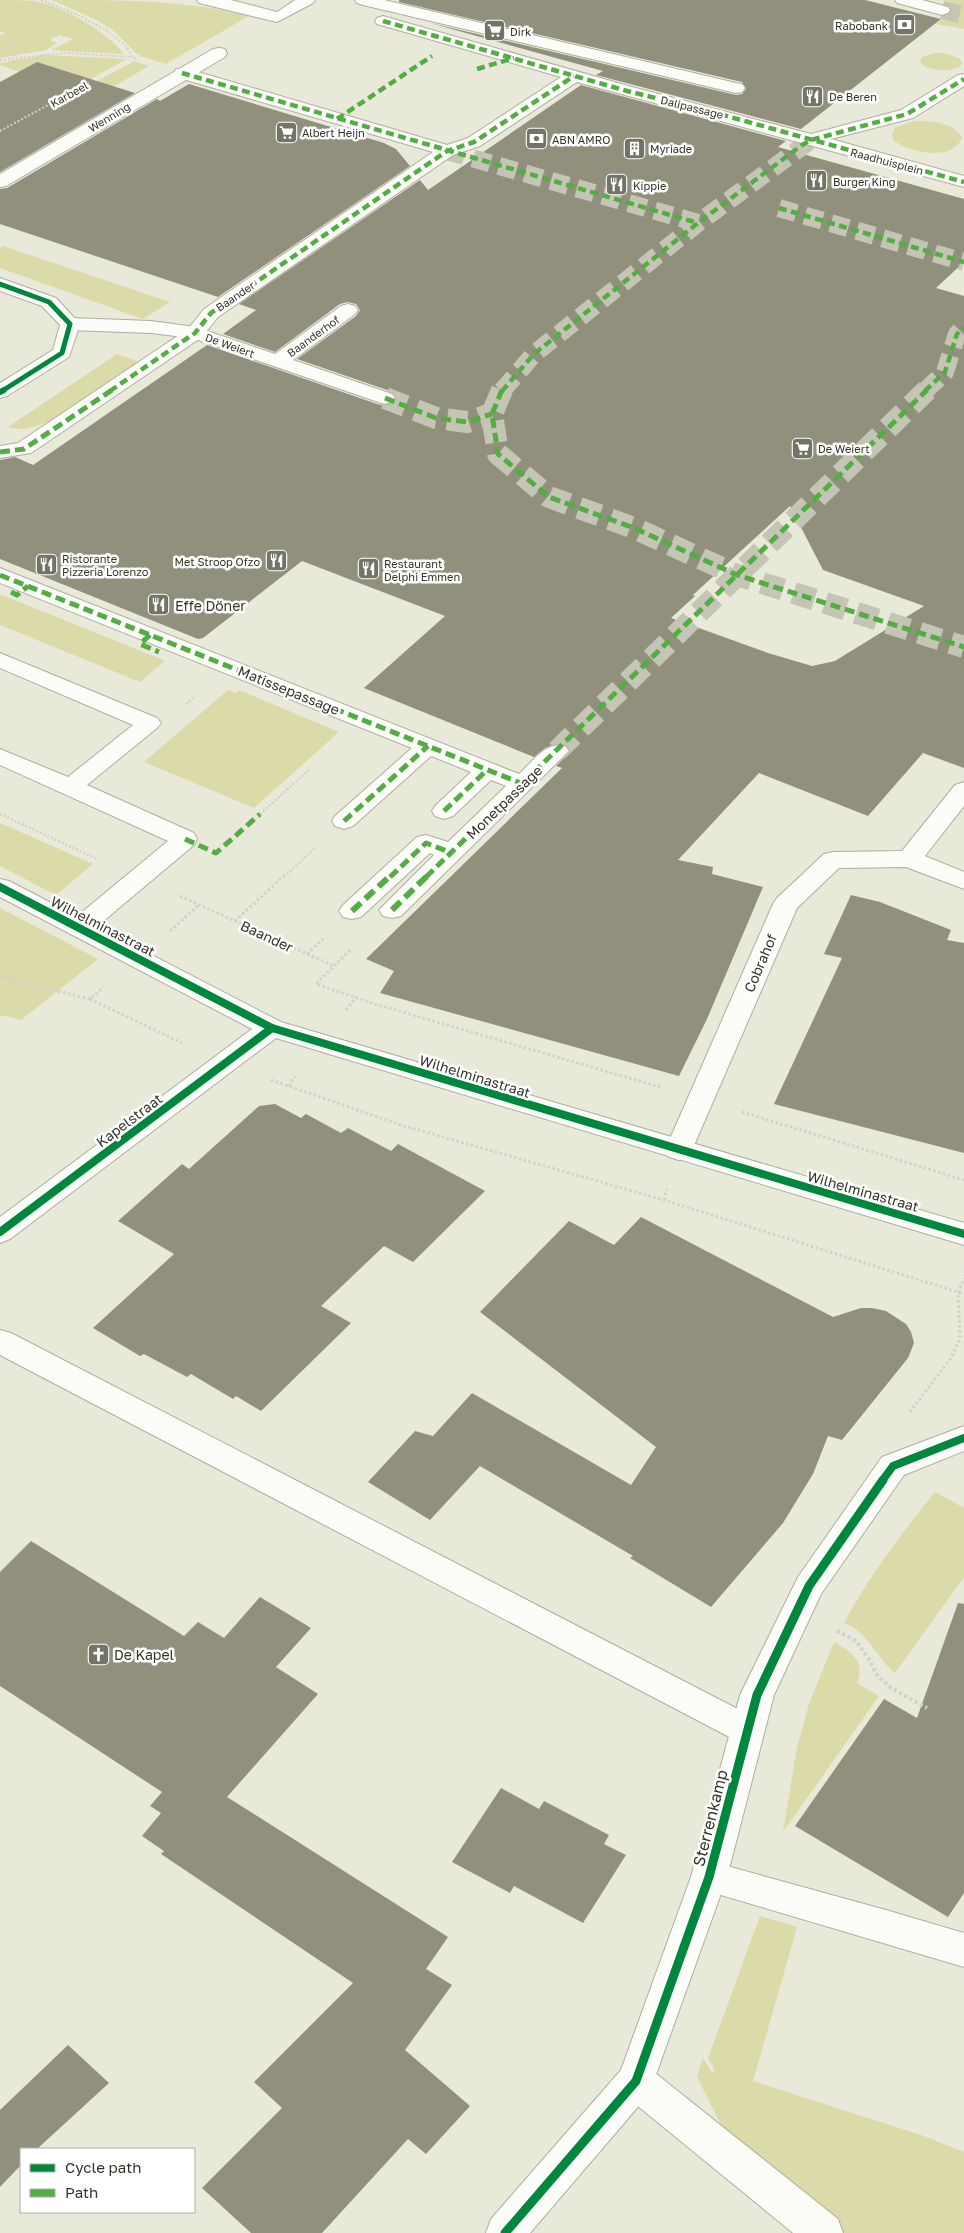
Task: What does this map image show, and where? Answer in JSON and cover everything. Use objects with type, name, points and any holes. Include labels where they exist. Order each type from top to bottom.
[{"type":"street","points":[[205,0],[281,15],[307,0]]},
{"type":"street","points":[[363,0],[736,88]]},
{"type":"street","points":[[431,0],[750,78]]},
{"type":"street","points":[[903,0],[942,10]]},
{"type":"street","name":"Dalipassage","points":[[383,21],[574,76],[811,140]]},
{"type":"street","name":"Wenning","points":[[0,182],[182,73],[219,53]]},
{"type":"street","points":[[182,73],[447,151]]},
{"type":"street","name":"Baander","points":[[0,452],[24,449],[195,333],[211,313],[447,151],[474,142],[574,76]]},
{"type":"street","points":[[811,140],[907,114],[964,79]]},
{"type":"street","name":"Raadhuisplein","points":[[811,140],[964,182]]},
{"type":"street","points":[[0,284],[50,302],[70,324],[62,353],[0,392]]},
{"type":"street","name":"Baanderhof","points":[[277,362],[348,310]]},
{"type":"street","name":"De Weiert","points":[[70,324],[151,327],[195,333],[385,398]]},
{"type":"street","name":"Matissepassage","points":[[13,584],[155,643],[523,784]]},
{"type":"street","points":[[0,660],[148,723],[70,787]]},
{"type":"street","points":[[344,821],[428,746]]},
{"type":"street","name":"Monetpassage","points":[[392,910],[557,751]]},
{"type":"street","points":[[0,756],[185,839],[79,928]]},
{"type":"street","points":[[444,811],[487,770]]},
{"type":"street","points":[[909,859],[964,790]]},
{"type":"street","points":[[352,912],[426,843],[452,853]]},
{"type":"street","name":"Cobrahof","points":[[679,1150],[786,904],[833,860],[909,859],[964,881]]},
{"type":"street","name":"Wilhelminastraat","points":[[0,887],[272,1028],[964,1234]]},
{"type":"street","name":"Kapelstraat","points":[[0,1232],[272,1028]]},
{"type":"street","points":[[0,1341],[747,1730]]},
{"type":"street","points":[[893,1466],[964,1438]]},
{"type":"street","name":"Sterrenkamp","points":[[505,2233],[636,2081],[709,1877],[757,1695],[808,1586],[893,1466]]},
{"type":"street","points":[[709,1877],[886,1926],[964,1950]]},
{"type":"street","points":[[636,2081],[824,2233]]},
{"type":"path","points":[[41,0],[93,22],[114,36],[132,57],[136,58],[128,62]]},
{"type":"path","points":[[0,60],[43,53],[78,53],[132,57]]},
{"type":"path","points":[[260,814],[309,770]]},
{"type":"path","points":[[234,921],[323,840]]},
{"type":"path","points":[[90,999],[224,1064],[401,1125],[664,1200],[964,1294]]},
{"type":"path","points":[[702,1100],[964,1180]]},
{"type":"path","points":[[893,1466],[899,1426],[951,1358],[960,1338],[958,1293],[964,1278]]},
{"type":"path","points":[[794,1617],[839,1632],[856,1641],[880,1679],[891,1688],[927,1708]]},
{"type":"green space","points":[[0,0],[35,1],[59,9],[84,21],[116,45],[124,54],[51,50],[74,39],[59,35],[49,40],[57,43],[46,50],[0,58],[0,36],[5,33],[0,31]]},
{"type":"green space","points":[[52,0],[177,4],[249,16],[166,64],[137,54],[114,31],[99,21]]},
{"type":"green space","points":[[941,0],[964,0],[964,29],[936,24],[960,5]]},
{"type":"green space","points":[[935,53],[945,53],[960,59],[962,64],[954,69],[945,70],[931,69],[922,65],[920,61],[922,57]]},
{"type":"green space","points":[[44,55],[127,59],[0,128],[38,95],[75,74],[37,62],[19,72],[0,65],[0,63]]},
{"type":"green space","points":[[134,61],[149,66],[20,141],[0,134]]},
{"type":"green space","points":[[914,121],[947,125],[958,132],[962,138],[957,146],[940,153],[909,149],[893,140],[892,133],[895,128]]},
{"type":"green space","points":[[3,246],[170,302],[143,319],[0,268],[0,248]]},
{"type":"green space","points":[[117,354],[142,363],[96,395],[58,417],[40,425],[23,429],[8,427]]},
{"type":"green space","points":[[0,594],[165,661],[140,682],[0,625]]},
{"type":"green space","points":[[228,690],[236,693],[239,690],[339,732],[254,808],[144,762]]},
{"type":"green space","points":[[0,823],[93,864],[56,895],[0,866]]},
{"type":"green space","points":[[0,908],[98,959],[21,1020],[0,1015]]},
{"type":"green space","points":[[935,1492],[964,1508],[964,1577],[895,1673],[860,1633],[844,1623],[886,1555]]},
{"type":"green space","points":[[834,1642],[851,1653],[858,1663],[860,1669],[857,1683],[879,1696],[783,1832],[797,1747],[809,1704]]},
{"type":"green space","points":[[760,1916],[797,1927],[753,2081],[921,2135],[964,2152],[964,2233],[842,2233],[725,2133],[697,2077],[703,2057],[711,2072],[715,2071],[708,2058]]},
{"type":"building","points":[[399,0],[865,0],[941,19],[801,129],[596,75],[603,71],[430,23],[736,95],[742,94],[746,89],[742,82],[399,2]]},
{"type":"building","points":[[37,62],[135,93],[0,172],[0,82]]},
{"type":"building","points":[[189,84],[384,143],[396,149],[410,166],[218,297],[0,224],[0,189],[7,188],[157,99],[160,101]]},
{"type":"building","points":[[581,85],[786,141],[778,147],[964,199],[964,262],[936,288],[964,296],[964,768],[923,753],[868,816],[759,773],[678,860],[713,867],[712,874],[763,887],[707,1019],[679,1076],[380,993],[394,971],[366,959],[562,768],[556,766],[571,751],[566,745],[558,743],[545,748],[534,757],[364,688],[445,616],[302,561],[203,638],[198,639],[0,559],[0,460],[15,457],[33,465],[207,345],[377,404],[386,406],[394,403],[397,398],[393,392],[297,359],[356,316],[360,310],[356,304],[347,302],[340,304],[275,352],[223,334],[256,310],[239,304],[420,180],[428,190]],"holes":[[[790,506],[823,570],[924,606],[835,661],[812,666],[768,653],[671,618],[695,596],[693,595]]]},
{"type":"building","points":[[851,895],[880,902],[951,930],[947,940],[964,943],[964,1153],[774,1104],[842,958],[824,954]]},
{"type":"building","points":[[275,1104],[301,1118],[306,1114],[341,1133],[348,1128],[391,1151],[398,1144],[485,1191],[413,1262],[384,1246],[321,1306],[351,1323],[261,1411],[236,1396],[233,1399],[191,1374],[187,1377],[144,1354],[140,1356],[93,1328],[174,1254],[118,1221],[182,1164],[189,1169],[259,1106]]},
{"type":"building","points":[[641,1217],[833,1317],[861,1308],[886,1311],[906,1324],[911,1332],[914,1343],[908,1358],[842,1440],[828,1436],[813,1474],[783,1523],[711,1607],[630,1558],[633,1556],[480,1466],[430,1520],[368,1482],[415,1431],[433,1436],[472,1393],[631,1485],[656,1447],[480,1312],[569,1221],[614,1245]]},
{"type":"building","points":[[31,1541],[184,1636],[198,1622],[224,1638],[260,1597],[311,1628],[276,1667],[318,1694],[227,1797],[448,1937],[426,1969],[452,1985],[405,2050],[470,2106],[426,2154],[408,2139],[322,2233],[251,2233],[202,2188],[282,2108],[254,2082],[353,1983],[161,1854],[164,1851],[142,1836],[161,1813],[150,1806],[162,1792],[0,1686],[0,1572]]},
{"type":"building","points":[[958,1603],[964,1604],[964,1893],[948,1917],[795,1826],[884,1699],[917,1718]]},
{"type":"building","points":[[501,1788],[539,1809],[544,1801],[609,1835],[604,1844],[626,1855],[583,1923],[514,1886],[510,1893],[452,1862]]},
{"type":"building","points":[[68,2045],[109,2083],[38,2148],[20,2148],[20,2166],[0,2187],[0,2110]]},
{"type":"tunnel","points":[[942,10],[964,15]]},
{"type":"tunnel","points":[[698,223],[811,140]]},
{"type":"tunnel","points":[[447,151],[698,223]]},
{"type":"tunnel","points":[[779,208],[964,262]]},
{"type":"tunnel","points":[[502,391],[534,354],[698,223]]},
{"type":"tunnel","points":[[925,391],[945,372],[957,334],[964,327]]},
{"type":"tunnel","points":[[492,414],[502,390]]},
{"type":"tunnel","points":[[737,575],[927,390]]},
{"type":"tunnel","points":[[385,398],[436,418],[467,422],[492,414]]},
{"type":"tunnel","points":[[492,414],[498,454],[549,497],[634,528],[737,575]]},
{"type":"tunnel","points":[[557,751],[737,575]]},
{"type":"tunnel","points":[[737,575],[964,647]]},
{"type":"marked path","points":[[383,21],[627,91],[705,110],[964,182]]},
{"type":"marked path","points":[[337,119],[432,56]]},
{"type":"marked path","points":[[477,69],[514,58]]},
{"type":"marked path","points":[[182,73],[698,223]]},
{"type":"marked path","points":[[0,452],[24,449],[195,333],[211,313],[447,151],[474,142],[574,76]]},
{"type":"marked path","points":[[964,79],[907,114],[811,140],[802,145],[698,223],[534,354],[503,388],[492,414],[498,454],[549,497],[634,528],[737,575],[964,647]]},
{"type":"marked path","points":[[779,208],[964,262]]},
{"type":"marked path","points":[[392,910],[945,372],[957,334],[964,327]]},
{"type":"marked path","points":[[385,398],[436,418],[467,422],[492,414]]},
{"type":"marked path","points":[[0,575],[523,784]]},
{"type":"marked path","points":[[11,592],[17,595],[28,586]]},
{"type":"marked path","points":[[150,635],[140,644],[159,652]]},
{"type":"marked path","points":[[344,821],[428,746]]},
{"type":"marked path","points":[[444,811],[487,770]]},
{"type":"marked path","points":[[185,839],[216,853],[260,814]]},
{"type":"marked path","points":[[352,911],[426,843],[452,853]]},
{"type":"cycle path","points":[[0,284],[49,302],[70,324],[62,353],[0,392]]},
{"type":"cycle path","points":[[0,887],[272,1028],[964,1234]]},
{"type":"cycle path","points":[[0,1232],[272,1028]]},
{"type":"cycle path","points":[[505,2233],[636,2081],[709,1877],[757,1695],[809,1586],[893,1466],[964,1438]]},
{"type":"place","name":"Rabobank","points":[[904,25]]},
{"type":"place","name":"Dirk","points":[[494,31]]},
{"type":"place","name":"De Beren","points":[[813,96]]},
{"type":"place","name":"Albert Heijn","points":[[286,132]]},
{"type":"place","name":"ABN AMRO","points":[[536,139]]},
{"type":"place","name":"Myriade","points":[[634,148]]},
{"type":"place","name":"Burger King","points":[[817,181]]},
{"type":"place","name":"Kippie","points":[[617,185]]},
{"type":"place","name":"De Weiert","points":[[802,448]]},
{"type":"place","name":"Met Stroop Ofzo","points":[[276,561]]},
{"type":"place","name":"Ristorante Pizzeria Lorenzo","points":[[46,564]]},
{"type":"place","name":"Restaurant Delphi Emmen","points":[[368,569]]},
{"type":"place","name":"Effe Döner","points":[[159,605]]},
{"type":"place","name":"De Kapel","points":[[98,1654]]}]
